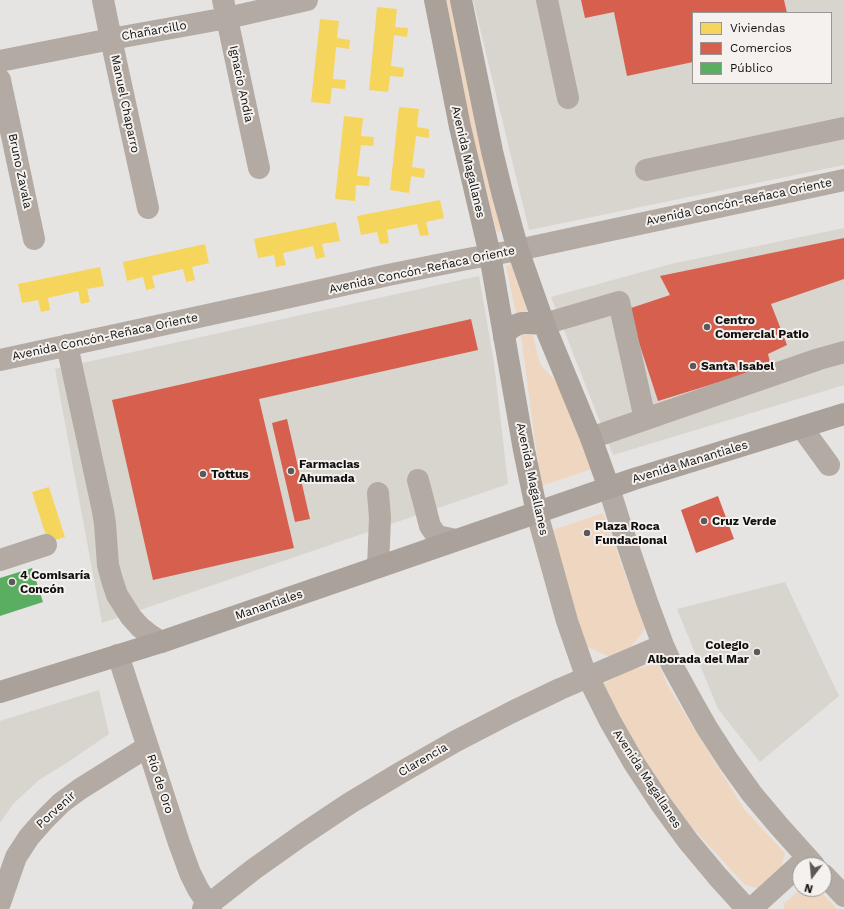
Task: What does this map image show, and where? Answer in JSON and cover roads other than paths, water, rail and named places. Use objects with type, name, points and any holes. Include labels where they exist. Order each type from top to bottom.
[{"type":"main road","name":"Avenida Magallanes","points":[[436,0],[460,127],[490,254],[524,450],[537,513]]},
{"type":"main road","points":[[461,0],[492,151],[518,250],[544,324],[591,438],[609,488]]},
{"type":"main road","points":[[504,337],[511,328],[522,323],[529,322],[544,324]]},
{"type":"main road","name":"Avenida Manantiales","points":[[537,513],[634,479],[844,414]]},
{"type":"main road","name":"Manantiales","points":[[0,692],[161,642],[537,513]]},
{"type":"street","name":"Manuel Chaparro","points":[[103,0],[148,208]]},
{"type":"street","name":"Chañarcillo","points":[[0,61],[111,39],[225,9],[307,0]]},
{"type":"street","points":[[547,0],[568,98]]},
{"type":"street","name":"Ignacio Andía","points":[[225,9],[259,168]]},
{"type":"street","name":"Bruno Zavala","points":[[0,80],[34,239]]},
{"type":"street","points":[[646,170],[844,128]]},
{"type":"street","name":"Avenida Concón-Reñaca Oriente","points":[[0,360],[388,275],[490,254],[518,250],[844,180]]},
{"type":"street","points":[[544,324],[619,302],[646,419]]},
{"type":"street","points":[[67,345],[103,511],[106,549],[112,580],[117,595],[131,617],[145,631],[161,642]]},
{"type":"street","points":[[591,438],[819,359],[844,352]]},
{"type":"street","points":[[802,428],[829,465]]},
{"type":"street","points":[[418,480],[430,526],[437,536],[456,540]]},
{"type":"street","points":[[609,488],[647,602],[672,665],[697,711],[729,762],[752,794],[807,857]]},
{"type":"street","points":[[378,493],[380,518],[378,567]]},
{"type":"street","name":"Avenida Magallanes","points":[[537,513],[567,621],[583,667],[610,721],[634,763],[661,804],[688,841],[747,909]]},
{"type":"street","points":[[0,560],[46,545]]},
{"type":"street","name":"Clarencia","points":[[207,908],[254,869],[350,803],[456,741],[560,689],[663,645]]},
{"type":"street","name":"Río de Oro","points":[[118,655],[147,747],[190,872],[207,908]]},
{"type":"street","name":"Porvenir","points":[[0,903],[16,856],[29,837],[44,820],[61,803],[80,789],[147,747]]},
{"type":"street","points":[[751,909],[792,876]]},
{"type":"street","points":[[832,883],[844,896]]},
{"type":"place","name":"Centro Comercial Patio","points":[[707,327]]},
{"type":"place","name":"Santa Isabel","points":[[693,366]]},
{"type":"place","name":"Farmacias Ahumada","points":[[291,471]]},
{"type":"place","name":"Tottus","points":[[203,474]]},
{"type":"place","name":"Cruz Verde","points":[[704,521]]},
{"type":"place","name":"Plaza Roca Fundacional","points":[[587,533]]},
{"type":"place","name":"4 Comisaría Concón","points":[[12,582]]},
{"type":"place","name":"Colegio Alborada del Mar","points":[[757,652]]}]
